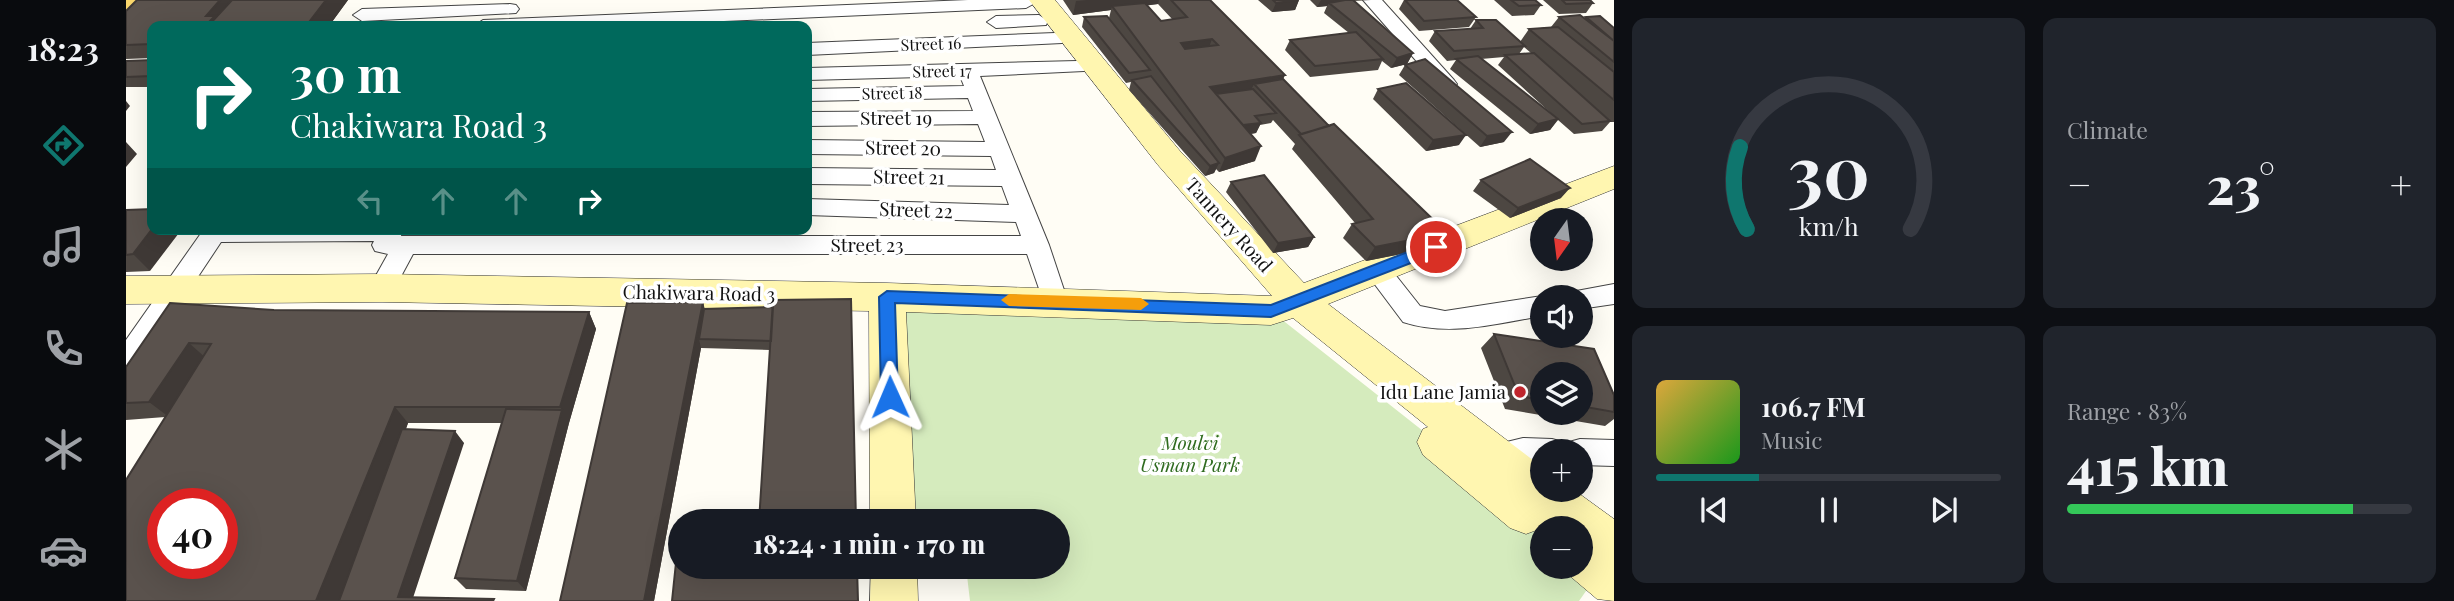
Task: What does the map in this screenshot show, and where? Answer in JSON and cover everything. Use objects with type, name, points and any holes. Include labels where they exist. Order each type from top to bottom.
[{"type":"main road","points":[[126,4],[130,0]]},
{"type":"main road","points":[[126,25],[151,0]]},
{"type":"street","points":[[546,21],[683,10],[732,0]]},
{"type":"street","points":[[1372,0],[1447,84]]},
{"type":"street","points":[[362,14],[683,10],[1037,13]]},
{"type":"street","points":[[812,30],[1037,13]]},
{"type":"street","name":"Street 16","points":[[812,48],[1037,13]]},
{"type":"street","name":"Tannery Road","points":[[1037,13],[1077,67],[1284,306],[1562,516]]},
{"type":"street","name":"Tannery Road","points":[[1037,13],[1169,158],[1284,306],[1497,457],[1565,516]]},
{"type":"street","name":"Street 17","points":[[812,74],[972,81],[1000,69],[1077,67]]},
{"type":"street","points":[[1000,69],[1010,91]]},
{"type":"street","points":[[972,81],[1037,245],[1055,302]]},
{"type":"street","name":"Street 18","points":[[812,95],[972,81]]},
{"type":"street","name":"Street 19","points":[[812,119],[986,117]]},
{"type":"street","name":"Street 20","points":[[812,147],[999,149]]},
{"type":"street","name":"Street 21","points":[[812,176],[1011,178]]},
{"type":"street","points":[[1284,306],[1614,177]]},
{"type":"street","name":"Street 22","points":[[812,207],[1025,214]]},
{"type":"street","points":[[126,362],[213,235]]},
{"type":"street","points":[[382,288],[396,235]]},
{"type":"street","name":"Street 23","points":[[396,235],[1037,245]]},
{"type":"street","points":[[1377,270],[1412,315],[1445,321],[1530,308]]},
{"type":"street","name":"Chakiwara Road 3","points":[[126,290],[382,288],[1284,306]]},
{"type":"street","points":[[1593,297],[1614,294]]},
{"type":"street","points":[[887,297],[893,509]]},
{"type":"street","points":[[1497,457],[1530,451]]},
{"type":"street","points":[[1593,452],[1614,453]]},
{"type":"street","name":"Tannery Road","points":[[1593,545],[1614,582]]},
{"type":"street","points":[[894,579],[894,601]]},
{"type":"green space","name":"Moulvi Usman Park","points":[[887,297],[1271,311],[1531,516],[1530,579],[1593,579],[1593,570],[1600,571],[1579,601],[970,601],[967,579],[1070,579],[1070,509],[893,509]]},
{"type":"building","points":[[137,0],[220,0],[206,16],[215,16],[210,21],[147,21],[147,44],[126,45],[126,11]]},
{"type":"building","points":[[232,0],[326,0],[310,21],[213,21]]},
{"type":"building","points":[[1171,0],[1210,0],[1285,75],[1210,87],[1261,146],[1225,158],[1112,6],[1145,3],[1161,21],[1187,17]],"holes":[[[1212,39],[1218,45],[1185,49],[1181,43]]]},
{"type":"building","points":[[1273,0],[1298,0],[1276,3]]},
{"type":"building","points":[[1353,0],[1413,53],[1397,58],[1329,3]]},
{"type":"building","points":[[1405,0],[1457,0],[1476,17],[1424,21]]},
{"type":"building","points":[[1511,0],[1535,0],[1541,5],[1519,6]]},
{"type":"building","points":[[1562,0],[1590,0],[1593,3],[1566,4]]},
{"type":"building","points":[[1580,15],[1614,41],[1614,62],[1559,17]]},
{"type":"building","points":[[1107,16],[1150,70],[1129,73],[1084,17]]},
{"type":"building","points":[[1600,16],[1614,28],[1614,41],[1586,17]]},
{"type":"building","points":[[1476,20],[1496,20],[1525,46],[1454,51],[1435,31],[1483,28]]},
{"type":"building","points":[[1558,27],[1614,72],[1614,100],[1529,29]]},
{"type":"building","points":[[1356,32],[1383,59],[1315,66],[1290,40]]},
{"type":"building","points":[[1534,53],[1610,121],[1582,124],[1505,55]]},
{"type":"building","points":[[1478,56],[1558,119],[1538,124],[1456,59]]},
{"type":"building","points":[[1425,59],[1512,132],[1487,136],[1405,65]]},
{"type":"building","points":[[147,60],[147,76],[126,77],[126,61]]},
{"type":"building","points":[[1151,76],[1219,163],[1210,166],[1132,80]]},
{"type":"building","points":[[1283,79],[1329,126],[1301,134],[1254,84]]},
{"type":"building","points":[[1406,83],[1466,135],[1433,140],[1378,89]]},
{"type":"building","points":[[1253,89],[1276,113],[1255,116],[1261,123],[1243,125],[1216,94]]},
{"type":"building","points":[[1334,124],[1447,233],[1375,247],[1352,224],[1373,219],[1299,135]]},
{"type":"building","points":[[1530,159],[1570,188],[1518,208],[1481,180]]},
{"type":"building","points":[[1264,175],[1314,237],[1278,243],[1231,182]]},
{"type":"building","points":[[147,209],[147,235],[133,254],[126,255],[126,210]]},
{"type":"building","points":[[851,299],[856,509],[760,509],[773,300]]},
{"type":"building","points":[[703,302],[644,601],[560,601],[627,303]]},
{"type":"building","points":[[170,303],[274,310],[589,312],[560,407],[395,407],[316,601],[126,601],[126,480],[211,344],[189,343],[149,402],[126,403],[126,367]]},
{"type":"building","points":[[773,307],[771,341],[699,339],[704,309]]},
{"type":"building","points":[[1494,334],[1530,339],[1530,348],[1594,349],[1614,395],[1614,412],[1593,408],[1593,362],[1530,362],[1530,398],[1519,396]]},
{"type":"building","points":[[506,409],[562,410],[517,581],[455,578]]},
{"type":"building","points":[[402,429],[455,431],[398,597],[494,599],[493,601],[339,601]]},
{"type":"building","points":[[674,579],[857,579],[858,601],[672,601]]},
{"type":"slow traffic","points":[[1009,300],[1141,304]]},
{"type":"place","name":"Idu Lane Jamia","points":[[1520,392]]},
{"type":"route","points":[[890,397],[887,297],[1271,311],[1436,247]]}]
